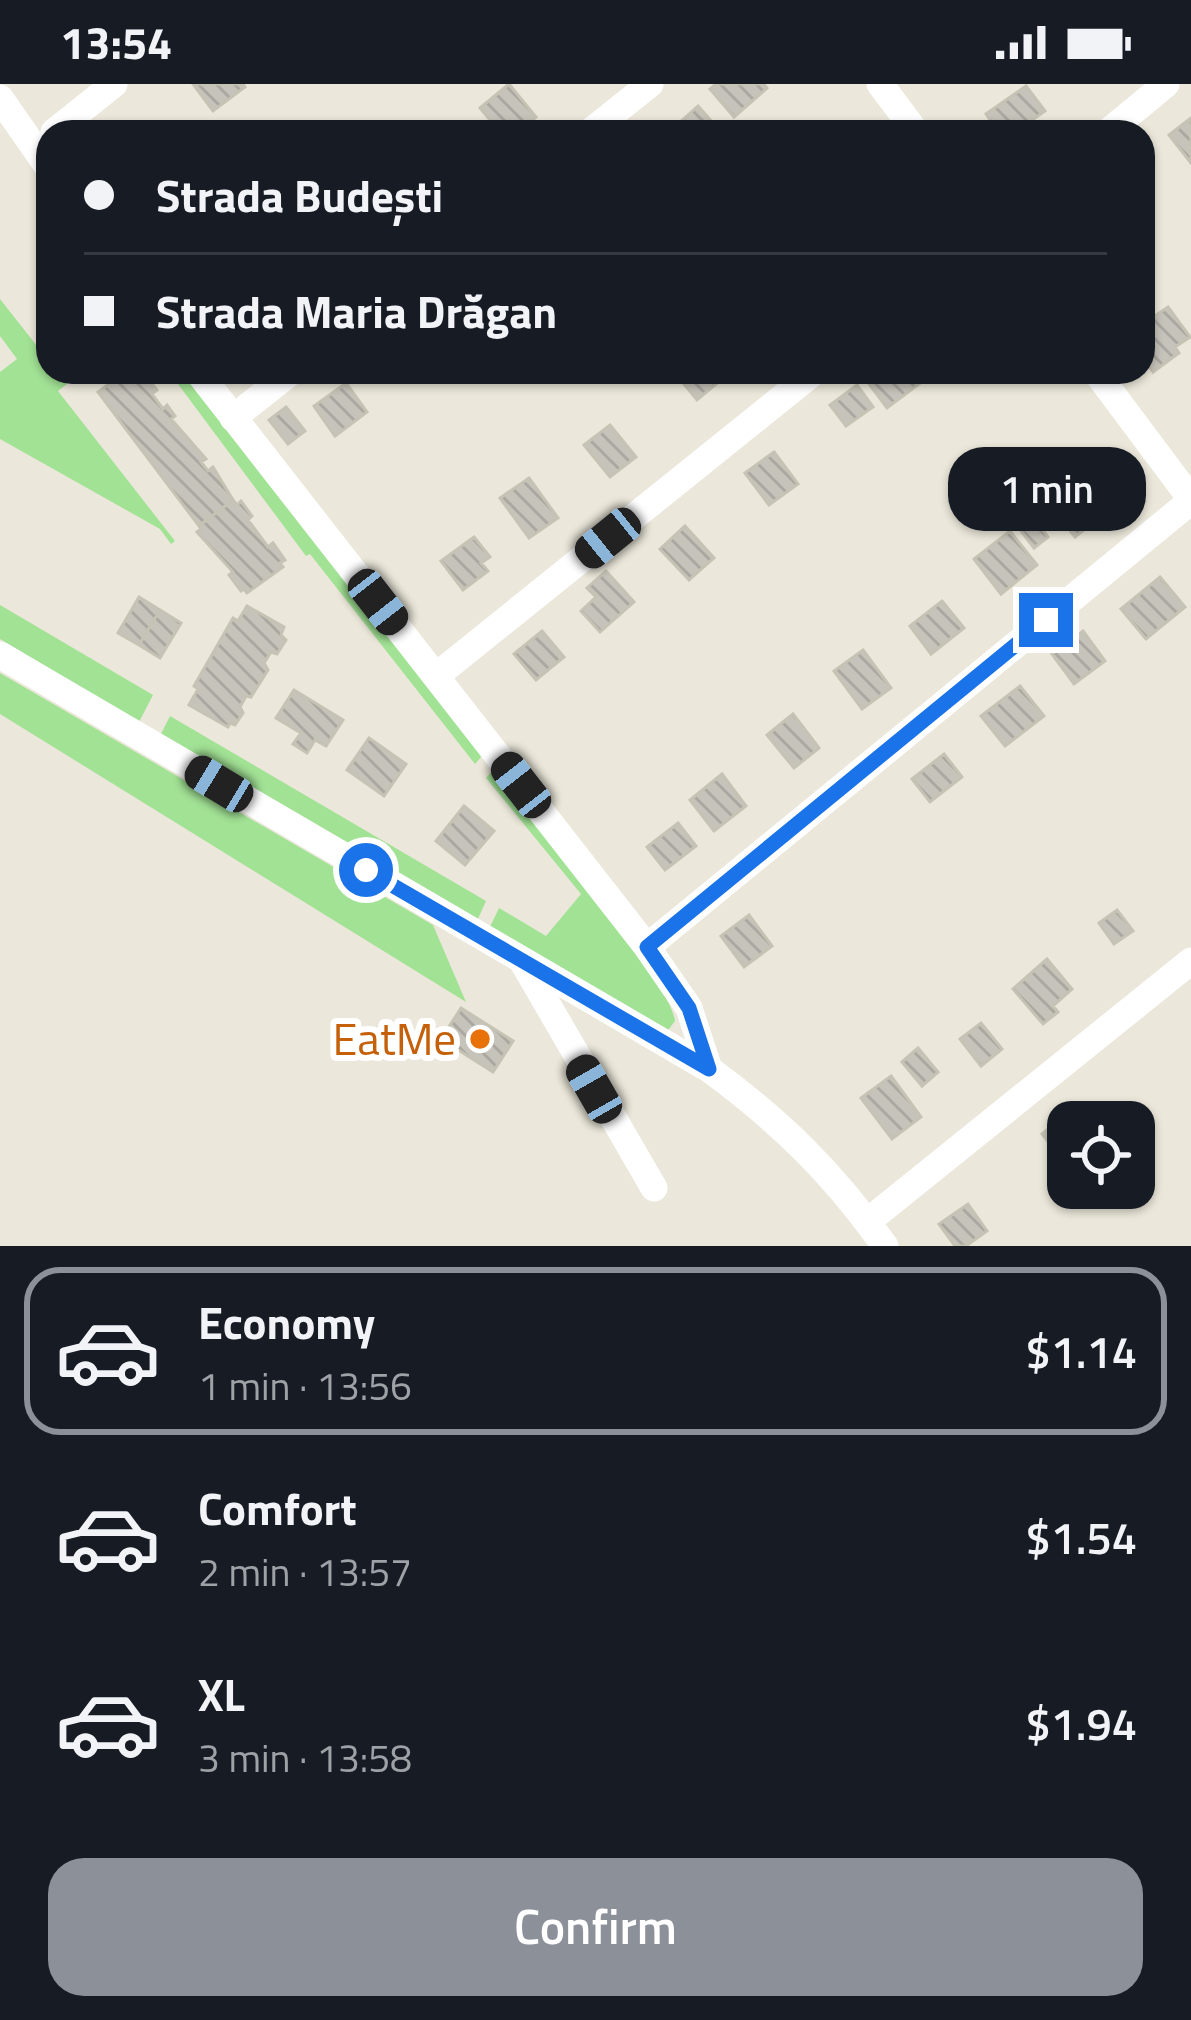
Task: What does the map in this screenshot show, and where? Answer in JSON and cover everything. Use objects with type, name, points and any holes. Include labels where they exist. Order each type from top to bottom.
[{"type":"street","points":[[75,120],[114,84]]},
{"type":"street","points":[[605,120],[650,84]]},
{"type":"street","points":[[880,84],[907,120]]},
{"type":"street","points":[[1122,120],[1166,84]]},
{"type":"street","points":[[0,98],[36,136]]},
{"type":"street","points":[[207,384],[647,947],[689,1008],[709,1069]]},
{"type":"street","points":[[233,418],[276,384]]},
{"type":"street","points":[[436,676],[799,384]]},
{"type":"street","points":[[647,947],[1191,500],[1105,384]]},
{"type":"street","points":[[0,655],[709,1069],[798,1140],[832,1175],[885,1246]]},
{"type":"street","points":[[867,1222],[1191,961]]},
{"type":"street","points":[[524,964],[654,1188]]},
{"type":"green space","points":[[0,299],[36,345],[36,384],[67,384],[58,391],[175,541],[171,544],[160,529],[0,439],[0,372],[17,359],[0,336]]},
{"type":"green space","points":[[178,384],[192,384],[482,756],[475,764],[310,554],[306,556]]},
{"type":"green space","points":[[0,605],[153,695],[139,722],[0,639]]},
{"type":"green space","points":[[0,673],[433,925],[466,1002],[0,714]]},
{"type":"green space","points":[[170,716],[486,901],[477,921],[161,734]]},
{"type":"green space","points":[[493,770],[649,970],[675,1021],[669,1029],[659,1030],[490,927],[499,908],[546,936],[581,894],[486,778]]},
{"type":"building","points":[[193,84],[243,84],[245,87],[213,111]]},
{"type":"building","points":[[509,84],[536,117],[490,120],[480,108]]},
{"type":"building","points":[[716,84],[764,84],[767,88],[734,117],[710,89]]},
{"type":"building","points":[[1026,86],[1045,111],[1032,120],[990,120],[986,114]]},
{"type":"building","points":[[698,106],[710,120],[682,120]]},
{"type":"building","points":[[1191,118],[1191,163],[1169,135]]},
{"type":"building","points":[[1168,307],[1190,337],[1175,347],[1179,353],[1155,371],[1155,316]]},
{"type":"building","points":[[109,384],[152,384],[157,390],[152,394],[163,409],[167,405],[175,416],[171,419],[206,459],[201,462],[208,471],[213,467],[233,500],[199,526],[98,392]]},
{"type":"building","points":[[347,384],[367,412],[335,436],[314,406]]},
{"type":"building","points":[[684,384],[716,384],[697,400]]},
{"type":"building","points":[[869,384],[919,384],[887,408]]},
{"type":"building","points":[[857,385],[873,407],[846,426],[830,405]]},
{"type":"building","points":[[286,407],[305,431],[288,444],[269,420]]},
{"type":"building","points":[[610,425],[636,457],[610,477],[584,445]]},
{"type":"building","points":[[774,452],[798,484],[769,505],[745,473]]},
{"type":"building","points":[[529,478],[558,518],[529,538],[500,498]]},
{"type":"building","points":[[1087,480],[1110,509],[1075,537],[1052,507]]},
{"type":"building","points":[[233,500],[237,505],[241,501],[268,547],[273,543],[285,560],[280,563],[283,567],[247,593],[197,532]]},
{"type":"building","points":[[1033,517],[1048,537],[1034,548],[1019,528]]},
{"type":"building","points":[[685,526],[714,558],[689,580],[660,549]]},
{"type":"building","points":[[1010,531],[1037,565],[1001,594],[974,559]]},
{"type":"building","points":[[474,537],[490,557],[481,563],[488,571],[463,590],[441,561]]},
{"type":"building","points":[[606,571],[634,602],[600,632],[581,611],[596,597],[587,588]]},
{"type":"building","points":[[1160,577],[1185,607],[1146,639],[1121,609]]},
{"type":"building","points":[[139,597],[160,610],[139,645],[118,633]]},
{"type":"building","points":[[942,601],[964,628],[931,654],[910,626]]},
{"type":"building","points":[[247,606],[284,627],[281,635],[286,640],[277,654],[271,652],[264,663],[268,670],[251,697],[246,696],[235,725],[228,727],[189,705],[198,689],[194,686],[233,618],[238,621]]},
{"type":"building","points":[[160,610],[181,623],[160,658],[139,645]]},
{"type":"building","points":[[542,631],[564,657],[536,680],[514,654]]},
{"type":"building","points":[[1083,631],[1105,661],[1074,684],[1052,654]]},
{"type":"building","points":[[863,650],[891,688],[862,709],[834,671]]},
{"type":"building","points":[[1020,686],[1044,716],[1005,746],[981,716]]},
{"type":"building","points":[[294,690],[343,720],[326,746],[315,740],[307,753],[293,744],[301,733],[276,718]]},
{"type":"building","points":[[793,714],[819,748],[794,768],[767,735]]},
{"type":"building","points":[[369,738],[406,764],[384,796],[347,770]]},
{"type":"building","points":[[944,754],[962,777],[930,802],[912,779]]},
{"type":"building","points":[[722,774],[746,806],[714,831],[690,800]]},
{"type":"building","points":[[464,806],[494,831],[465,865],[436,841]]},
{"type":"building","points":[[678,823],[696,846],[665,870],[647,847]]},
{"type":"building","points":[[1117,910],[1133,931],[1114,944],[1099,923]]},
{"type":"building","points":[[749,915],[772,946],[744,967],[721,936]]},
{"type":"building","points":[[1047,959],[1072,989],[1053,1006],[1058,1012],[1043,1024],[1013,989]]},
{"type":"building","points":[[461,1008],[513,1041],[493,1072],[441,1039]]},
{"type":"building","points":[[981,1023],[1002,1049],[981,1066],[960,1039]]},
{"type":"building","points":[[918,1048],[938,1072],[922,1086],[902,1062]]},
{"type":"building","points":[[891,1076],[921,1117],[892,1139],[861,1098]]},
{"type":"building","points":[[968,1204],[987,1231],[966,1246],[955,1246],[939,1224]]},
{"type":"place","name":"EatMe","points":[[480,1039]]},
{"type":"route","points":[[366,870],[709,1069],[689,1008],[647,947],[1046,620]]}]
